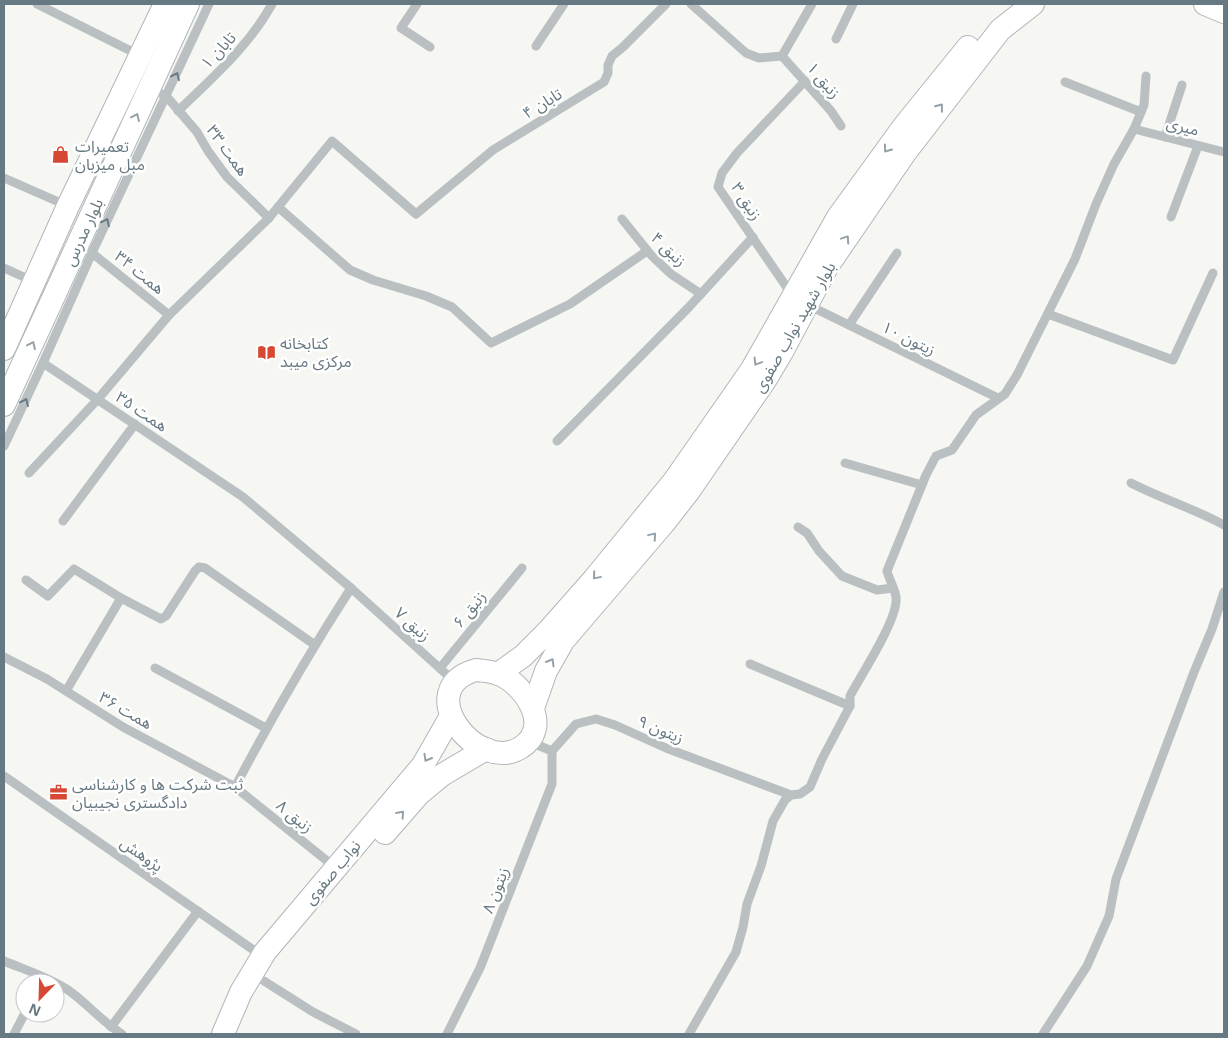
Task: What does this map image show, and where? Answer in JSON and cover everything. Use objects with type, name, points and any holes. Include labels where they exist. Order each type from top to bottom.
[{"type":"main road","name":"بلوار مدرس","points":[[4,349],[68,206],[165,4]]},
{"type":"main road","name":"بلوار مدرس","points":[[4,405],[158,91],[188,4]]},
{"type":"main road","name":"بلوار شهید نواب صفوی","points":[[821,263],[838,217],[904,126],[942,78],[1007,4]]},
{"type":"main road","name":"بلوار شهید نواب صفوی","points":[[533,708],[546,671],[563,641],[689,491],[766,380],[800,301],[821,263],[994,37],[1015,16],[1033,4]]},
{"type":"main road","points":[[1205,4],[1224,12]]},
{"type":"main road","name":"بلوار شهید نواب صفوی","points":[[498,674],[523,656],[594,579],[674,480],[800,301]]},
{"type":"main road","points":[[476,670],[498,674],[515,684],[528,698],[533,708],[535,719],[534,731],[529,742],[519,749],[508,753],[486,749],[469,739],[456,725],[448,704],[448,675],[464,674],[476,670]]},
{"type":"main road","name":"نواب صفوی","points":[[238,1034],[252,998],[336,868],[423,765],[451,716]]},
{"type":"main road","name":"نواب صفوی","points":[[224,1034],[241,992],[262,956],[342,881],[419,794],[442,775],[486,749]]},
{"type":"street","points":[[37,4],[133,47],[127,60]]},
{"type":"street","points":[[4,446],[92,253],[158,91],[209,4]]},
{"type":"street","name":"تابان ۱","points":[[178,111],[231,59],[260,25],[272,4]]},
{"type":"street","points":[[417,4],[402,28],[430,47]]},
{"type":"street","points":[[536,46],[564,4]]},
{"type":"street","name":"تابان ۴","points":[[278,207],[332,141],[416,214],[493,150],[604,82],[612,56],[666,4]]},
{"type":"street","points":[[691,4],[746,54],[758,58],[782,56],[812,4]]},
{"type":"street","points":[[836,39],[853,4]]},
{"type":"street","name":"زنبق ۱","points":[[782,56],[831,111],[841,126]]},
{"type":"street","points":[[4,328],[123,69]]},
{"type":"street","points":[[689,1034],[736,952],[744,927],[747,904],[761,866],[773,821],[785,800],[791,795],[800,794],[810,787],[822,759],[850,706],[850,696],[896,608],[896,595],[887,571],[922,485],[936,456],[952,450],[976,415],[1005,394],[1017,375],[1076,259],[1096,204],[1114,164],[1134,130],[1144,105],[1146,76]]},
{"type":"street","name":"زنبق ۳","points":[[800,301],[752,237],[718,187],[722,173],[737,153],[805,81]]},
{"type":"street","points":[[1065,82],[1141,112]]},
{"type":"street","points":[[1164,137],[1182,85]]},
{"type":"street","name":"همت ۳۳","points":[[158,91],[197,132],[226,177],[268,218]]},
{"type":"street","name":"میری","points":[[1134,130],[1224,152]]},
{"type":"street","points":[[1171,217],[1198,146]]},
{"type":"street","points":[[4,178],[61,203]]},
{"type":"street","points":[[29,473],[98,399],[169,315],[278,207],[350,270],[373,280],[426,296],[452,307],[491,343],[570,304],[647,251]]},
{"type":"street","name":"زنبق ۴","points":[[622,219],[647,251],[672,274],[701,294]]},
{"type":"street","points":[[557,441],[701,294],[752,237]]},
{"type":"street","name":"همت ۳۴","points":[[92,253],[169,315]]},
{"type":"street","points":[[848,325],[896,253]]},
{"type":"street","points":[[4,268],[26,278]]},
{"type":"street","points":[[1048,314],[1173,360],[1213,273]]},
{"type":"street","name":"زیتون ۱۰","points":[[800,301],[998,398]]},
{"type":"street","name":"همت ۳۵","points":[[43,363],[224,484],[263,513],[351,588]]},
{"type":"street","points":[[63,521],[135,424]]},
{"type":"street","points":[[845,463],[922,485]]},
{"type":"street","points":[[1131,484],[1157,497],[1210,518],[1224,526]]},
{"type":"street","points":[[798,527],[807,533],[818,551],[842,576],[877,590],[893,588]]},
{"type":"street","points":[[26,580],[48,596],[74,569],[121,598],[161,619],[166,616],[195,571],[199,567],[205,568],[314,645]]},
{"type":"street","name":"زنبق ۶","points":[[448,675],[522,568]]},
{"type":"street","points":[[234,787],[314,645],[351,588]]},
{"type":"street","name":"زنبق ۷","points":[[351,588],[448,675]]},
{"type":"street","points":[[1043,1034],[1087,966],[1109,916],[1116,879],[1212,629],[1224,592]]},
{"type":"street","points":[[66,691],[121,598]]},
{"type":"street","name":"همت ۳۶","points":[[4,657],[47,679],[123,727],[234,787]]},
{"type":"street","points":[[750,664],[850,706]]},
{"type":"street","points":[[155,668],[266,728]]},
{"type":"street","name":"زیتون ۹","points":[[552,751],[576,724],[596,720],[615,725],[666,748],[791,795]]},
{"type":"street","points":[[529,742],[552,751]]},
{"type":"street","name":"زیتون ۸","points":[[447,1034],[480,968],[552,784],[552,751]]},
{"type":"street","name":"پژوهش","points":[[4,776],[262,956]]},
{"type":"street","name":"زنبق ۸","points":[[234,787],[336,868]]},
{"type":"street","points":[[111,1027],[198,911]]},
{"type":"street","points":[[4,961],[27,973]]},
{"type":"street","points":[[264,981],[313,1012],[356,1034]]},
{"type":"street","points":[[65,988],[90,1006],[111,1027],[122,1034]]},
{"type":"place","name":"تعمیرات مبل میزبان","points":[[61,155]]},
{"type":"place","name":"کتابخانه مرکزی میبد","points":[[266,352]]},
{"type":"place","name":"ثبت شرکت ها و کارشناسی دادگستری نجیبیان","points":[[58,793]]}]
